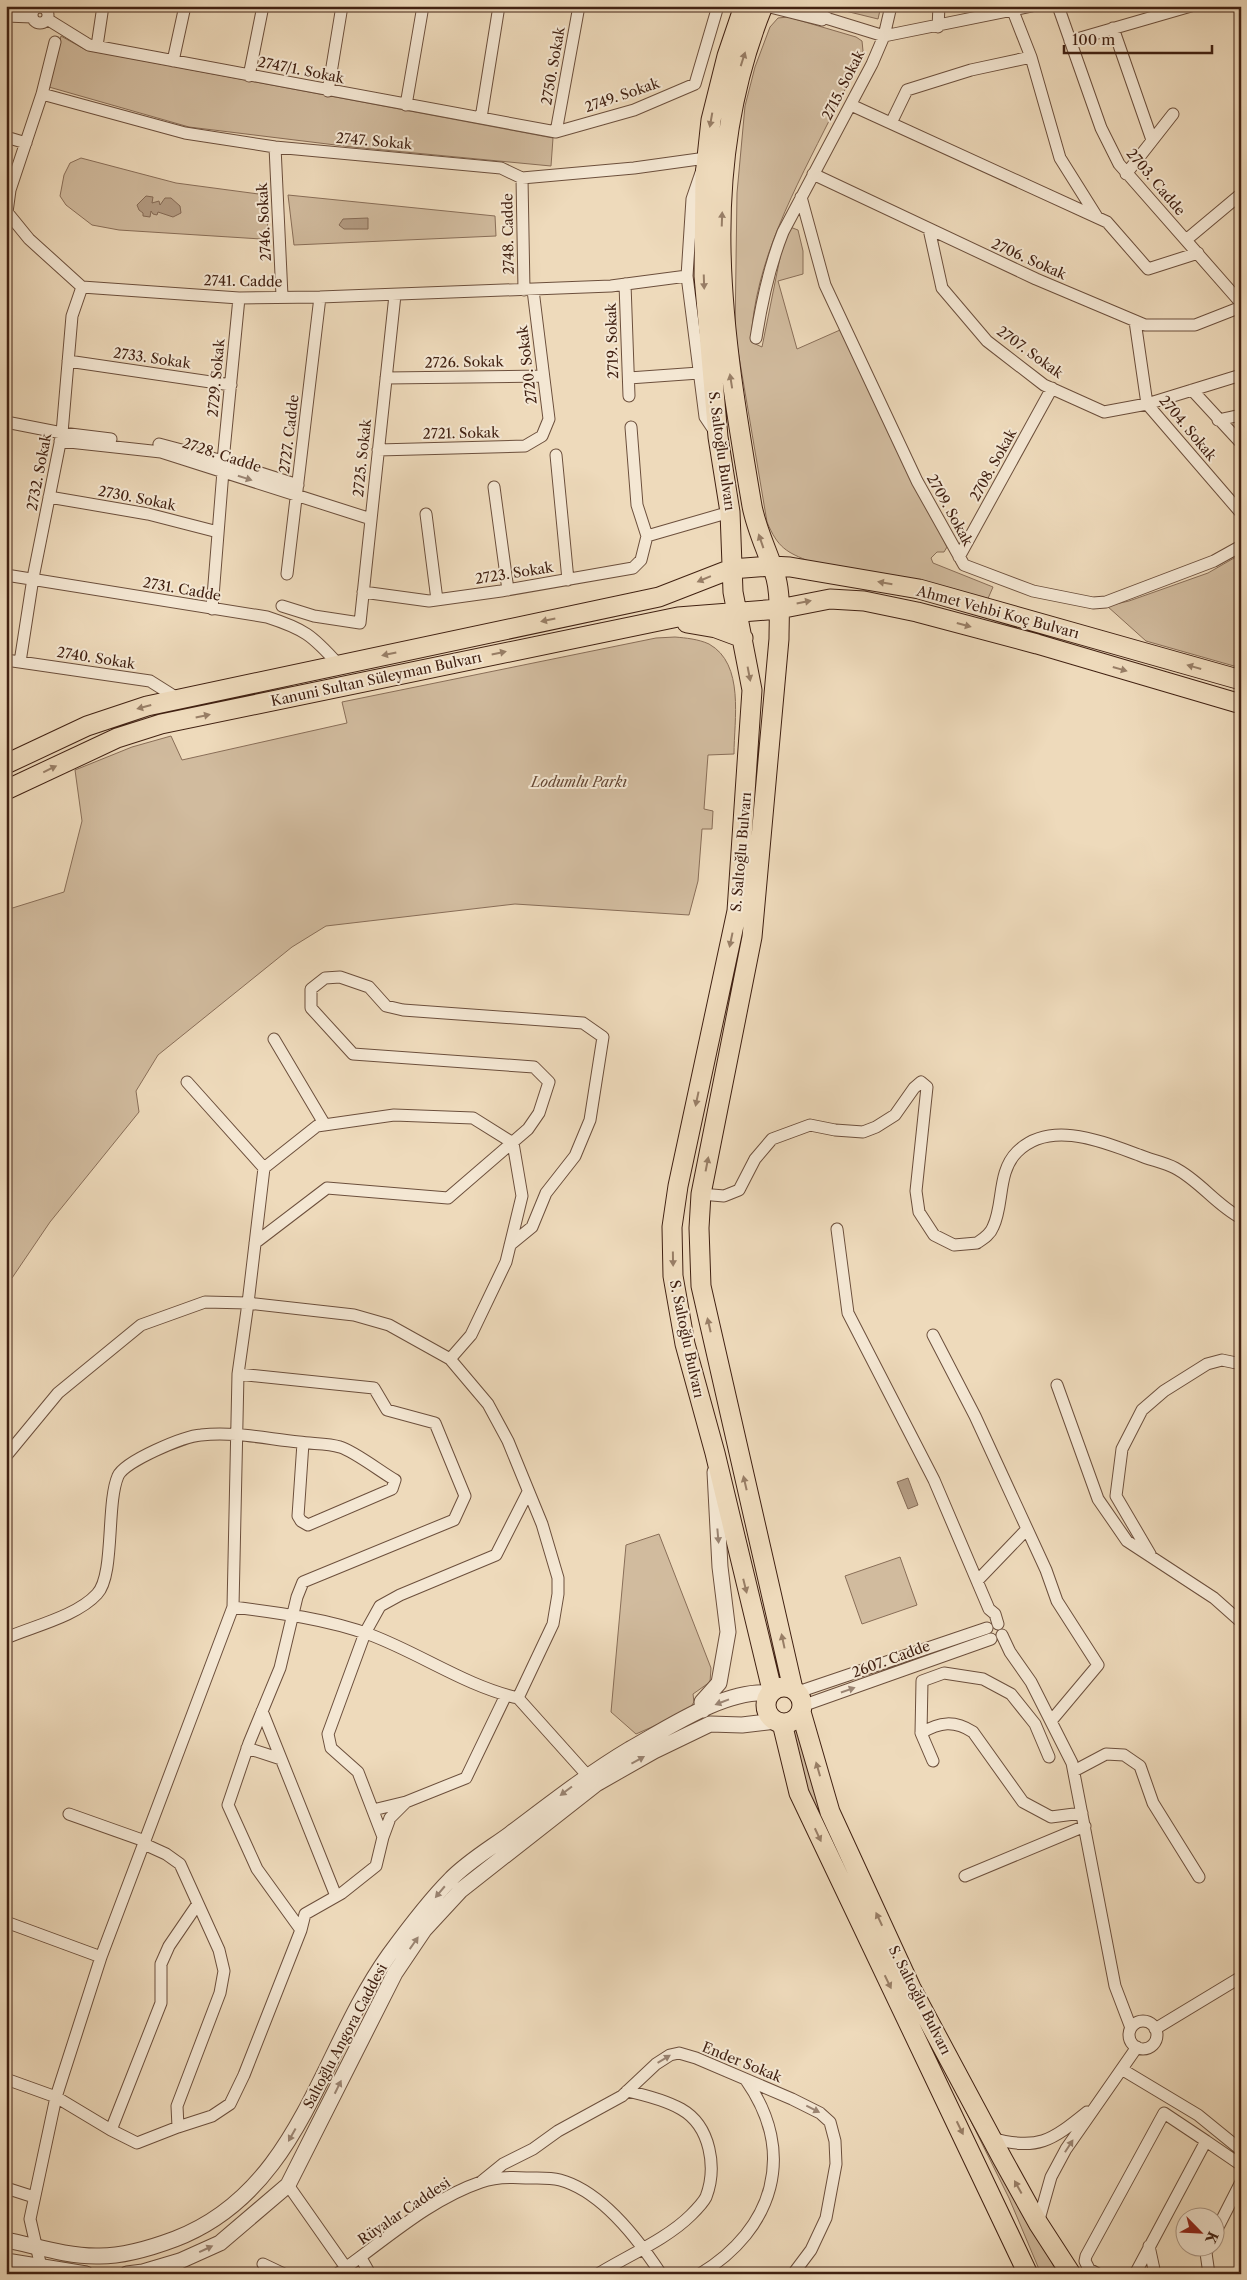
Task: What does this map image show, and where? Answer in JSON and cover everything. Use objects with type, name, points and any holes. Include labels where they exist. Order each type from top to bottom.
[{"type":"main road","name":"S. Saltoğlu Bulvarı","points":[[744,6],[718,86],[706,158],[704,245],[705,311],[718,437],[733,541],[731,569],[736,612],[752,690],[737,911],[678,1186],[672,1227],[673,1276],[686,1344],[715,1453],[770,1692],[765,1707],[767,1713],[779,1722],[799,1793],[1028,2274]]},
{"type":"main road","name":"S. Saltoğlu Bulvarı","points":[[765,6],[742,64],[730,112],[724,169],[721,275],[728,358],[753,512],[778,590],[779,609],[775,691],[752,937],[701,1194],[699,1228],[700,1286],[798,1700],[830,1812],[912,1988],[1038,2223],[1071,2274]]},
{"type":"main road","name":"Ahmet Vehbi Koç Bulvarı","points":[[751,567],[790,567],[919,589],[1241,680]]},
{"type":"main road","name":"Kanuni Sultan Süleyman Bulvarı","points":[[6,764],[87,726],[132,710],[177,698],[660,597],[731,569],[751,567]]},
{"type":"main road","name":"Ahmet Vehbi Koç Bulvarı","points":[[756,611],[779,609],[830,599],[880,604],[1037,644],[1241,704]]},
{"type":"main road","name":"Kanuni Sultan Süleyman Bulvarı","points":[[6,790],[117,738],[161,724],[678,617],[756,611]]},
{"type":"main road","points":[[658,621],[700,624],[742,638]]},
{"type":"main road","points":[[770,1692],[782,1686],[798,1700],[793,1720],[779,1722]]},
{"type":"street","points":[[97,46],[103,6]]},
{"type":"street","points":[[173,61],[185,6]]},
{"type":"street","points":[[249,76],[263,6]]},
{"type":"street","points":[[328,91],[342,6]]},
{"type":"street","points":[[406,104],[423,6]]},
{"type":"street","points":[[481,118],[499,6]]},
{"type":"street","name":"2750. Sokak","points":[[556,132],[579,6]]},
{"type":"street","name":"2749. Sokak","points":[[556,132],[634,110],[696,84],[718,6]]},
{"type":"street","points":[[765,6],[819,20],[829,19]]},
{"type":"street","points":[[803,6],[829,19],[884,36],[938,27],[1032,6]]},
{"type":"street","name":"2715. Sokak","points":[[756,338],[764,289],[771,261],[801,197],[851,105],[884,36],[891,6]]},
{"type":"street","points":[[938,27],[939,6]]},
{"type":"street","name":"2703. Cadde","points":[[1058,6],[1104,135],[1126,174],[1241,303]]},
{"type":"street","points":[[1070,41],[1191,6]]},
{"type":"street","points":[[1012,9],[1031,57],[1060,158],[1097,217]]},
{"type":"street","name":"2747/1. Sokak","points":[[6,16],[31,10],[38,22],[49,12],[89,45],[556,132]]},
{"type":"street","points":[[1113,28],[1152,140]]},
{"type":"street","points":[[55,42],[42,94],[10,190],[7,211],[29,240],[82,287]]},
{"type":"street","points":[[891,123],[907,90],[971,70],[1031,57]]},
{"type":"street","name":"2747. Sokak","points":[[42,94],[185,133],[275,147],[500,168],[522,178],[634,168],[706,158]]},
{"type":"street","points":[[851,105],[1107,222],[1148,269],[1198,253]]},
{"type":"street","points":[[1126,174],[1173,114]]},
{"type":"street","points":[[6,137],[26,143]]},
{"type":"street","name":"2746. Sokak","points":[[275,147],[282,296]]},
{"type":"street","points":[[706,158],[692,199],[687,276],[705,417],[718,437]]},
{"type":"street","name":"2706. Sokak","points":[[813,174],[928,229],[1145,325],[1195,325],[1241,307]]},
{"type":"street","name":"2748. Cadde","points":[[522,178],[529,290]]},
{"type":"street","points":[[1186,240],[1241,194]]},
{"type":"street","name":"2709. Sokak","points":[[801,197],[825,285],[917,481],[964,565],[1033,591],[1093,603],[1106,602],[1214,561],[1241,546]]},
{"type":"street","name":"2707. Sokak","points":[[928,229],[942,288],[987,341],[1044,385],[1104,412],[1147,404],[1241,375]]},
{"type":"street","name":"2741. Cadde","points":[[82,287],[239,298],[320,297],[529,290],[625,284],[687,276]]},
{"type":"street","name":"2719. Sokak","points":[[625,284],[629,396]]},
{"type":"street","name":"2732. Sokak","points":[[20,662],[33,578],[61,437],[72,316],[82,287]]},
{"type":"street","name":"2720. Sokak","points":[[529,290],[549,419],[542,436]]},
{"type":"street","name":"2725. Sokak","points":[[282,606],[314,616],[360,623],[395,295]]},
{"type":"street","name":"2727. Cadde","points":[[287,574],[320,297]]},
{"type":"street","name":"2729. Sokak","points":[[212,609],[239,298]]},
{"type":"street","name":"2704. Sokak","points":[[1135,321],[1147,404],[1241,513]]},
{"type":"street","name":"2733. Sokak","points":[[68,360],[230,385]]},
{"type":"street","points":[[628,378],[699,374]]},
{"type":"street","name":"2726. Sokak","points":[[386,378],[543,376]]},
{"type":"street","name":"2708. Sokak","points":[[959,556],[1052,388]]},
{"type":"street","points":[[1192,390],[1241,443]]},
{"type":"street","points":[[1218,420],[1241,415]]},
{"type":"street","name":"2728. Cadde","points":[[6,422],[61,437],[155,444],[297,490],[371,519]]},
{"type":"street","points":[[631,427],[637,505],[647,536],[730,512]]},
{"type":"street","name":"2721. Sokak","points":[[378,450],[525,446],[542,436]]},
{"type":"street","points":[[556,455],[568,580]]},
{"type":"street","points":[[494,487],[508,590]]},
{"type":"street","name":"2730. Sokak","points":[[49,496],[148,514],[218,532]]},
{"type":"street","points":[[426,514],[437,600]]},
{"type":"street","name":"2723. Sokak","points":[[363,592],[429,601],[508,590],[633,568],[641,560],[647,536]]},
{"type":"street","name":"2731. Cadde","points":[[6,574],[267,617],[297,627],[318,642],[338,664]]},
{"type":"street","name":"2740. Sokak","points":[[6,660],[150,681],[177,698]]},
{"type":"street","points":[[255,1243],[327,1188],[448,1198],[513,1143],[539,1113],[549,1082],[534,1067],[354,1054],[311,1008],[311,989],[325,978],[340,977],[368,987],[386,1006],[403,1010],[582,1023],[603,1037],[590,1120],[575,1156],[546,1193],[532,1227],[510,1245]]},
{"type":"street","points":[[274,1039],[325,1125]]},
{"type":"street","points":[[187,1082],[264,1168]]},
{"type":"street","points":[[701,1194],[724,1196],[739,1190],[755,1159],[772,1140],[790,1131],[810,1125],[835,1130],[863,1132],[876,1127],[895,1115],[914,1088],[922,1082],[927,1086],[916,1191],[919,1212],[934,1235],[954,1245],[977,1243],[993,1228],[1007,1170],[1017,1152],[1036,1141],[1062,1134],[1093,1138],[1174,1168],[1202,1186],[1225,1209],[1241,1218]]},
{"type":"street","points":[[41,2270],[30,2219],[56,2097],[101,1957],[233,1606],[238,1374],[264,1168],[317,1126],[394,1115],[473,1118],[513,1143],[522,1196],[506,1262],[471,1335],[450,1359]]},
{"type":"street","points":[[837,1228],[848,1313],[934,1480],[990,1609],[994,1632],[1000,1647],[1010,1652],[1030,1682],[1072,1763],[1115,1986],[1131,2028]]},
{"type":"street","points":[[6,1456],[58,1393],[141,1325],[205,1302],[248,1303],[354,1315],[389,1325],[450,1359],[488,1404],[508,1441],[555,1563],[558,1594],[553,1624],[518,1698]]},
{"type":"street","points":[[933,1335],[975,1416],[1057,1601],[1098,1666],[1050,1721]]},
{"type":"street","points":[[1152,1557],[1116,1496],[1122,1450],[1142,1410],[1164,1391],[1207,1364],[1222,1360],[1241,1364]]},
{"type":"street","points":[[238,1374],[374,1388],[387,1410],[436,1422],[465,1496],[454,1520],[304,1582],[297,1597],[280,1668],[247,1748],[228,1805],[257,1868],[301,1930]]},
{"type":"street","points":[[1057,1385],[1098,1499],[1127,1541],[1214,1598],[1241,1622]]},
{"type":"street","points":[[6,1638],[83,1607],[99,1593],[108,1564],[113,1497],[118,1475],[130,1464],[200,1434],[237,1436],[341,1447],[395,1480],[392,1488],[308,1525],[301,1522],[298,1516],[303,1443]]},
{"type":"street","points":[[703,1710],[702,1702],[719,1683],[728,1632],[715,1505],[715,1453]]},
{"type":"street","points":[[383,1837],[358,1772],[331,1748],[328,1734],[364,1633],[380,1606],[400,1595],[496,1555],[528,1492]]},
{"type":"street","points":[[978,1580],[1026,1529]]},
{"type":"street","points":[[233,1606],[332,1622],[415,1654],[493,1692],[518,1698],[592,1780]]},
{"type":"street","name":"2607. Cadde","points":[[798,1700],[872,1667],[994,1632]]},
{"type":"street","name":"2607. Cadde","points":[[798,1700],[877,1680],[994,1632]]},
{"type":"street","points":[[872,1667],[877,1680]]},
{"type":"street","points":[[933,1761],[921,1733],[922,1681],[944,1673],[983,1679],[1010,1694],[1035,1724],[1048,1757]]},
{"type":"street","name":"Saltoğlu Angora Caddesi","points":[[6,2240],[68,2254],[98,2257],[157,2246],[188,2234],[215,2219],[243,2198],[274,2163],[287,2143],[370,1984],[414,1923],[451,1879],[683,1719],[753,1692],[770,1692]]},
{"type":"street","points":[[373,1810],[406,1802],[466,1778],[506,1695]]},
{"type":"street","points":[[262,1712],[336,1896]]},
{"type":"street","name":"Saltoğlu Angora Caddesi","points":[[127,2274],[144,2272],[180,2261],[220,2243],[288,2185],[382,1995],[402,1961],[424,1930],[452,1899],[486,1869],[592,1780],[630,1764],[704,1726],[779,1722]]},
{"type":"street","points":[[921,1733],[943,1722],[962,1724],[973,1732],[1023,1802],[1051,1817],[1082,1813]]},
{"type":"street","points":[[247,1748],[281,1758]]},
{"type":"street","points":[[1074,1771],[1106,1754],[1124,1755],[1140,1766],[1153,1803],[1200,1877]]},
{"type":"street","points":[[6,2079],[56,2097],[111,2130],[137,2143],[212,2116],[230,2104],[244,2075],[306,1914],[336,1896],[376,1866],[390,1818],[406,1802]]},
{"type":"street","points":[[69,1814],[144,1843],[166,1854],[180,1864],[219,1950],[224,1971],[220,1993],[177,2106],[178,2127]]},
{"type":"street","points":[[965,1876],[1084,1826]]},
{"type":"street","points":[[111,2130],[161,2003],[161,1964],[169,1946],[197,1905]]},
{"type":"street","points":[[6,1922],[101,1957]]},
{"type":"street","points":[[1155,2029],[1241,1977]]},
{"type":"street","points":[[1137,2022],[1146,2022],[1155,2029],[1154,2043],[1146,2048],[1137,2047],[1129,2037],[1131,2028],[1137,2022]]},
{"type":"street","points":[[1038,2223],[1051,2177],[1066,2149],[1123,2070],[1137,2047]]},
{"type":"street","name":"Ender Sokak","points":[[482,2181],[503,2164],[533,2149],[558,2131],[606,2106],[627,2091],[656,2064],[670,2055],[679,2054],[724,2069],[820,2113],[830,2122],[835,2141],[836,2164],[826,2218],[811,2250],[793,2274]]},
{"type":"street","points":[[1123,2070],[1198,2115],[1241,2150]]},
{"type":"street","points":[[700,2274],[746,2236],[762,2212],[771,2187],[774,2161],[768,2119],[760,2100],[746,2079]]},
{"type":"street","points":[[598,2274],[642,2249],[690,2216],[706,2199],[713,2166],[704,2136],[696,2121],[690,2115],[666,2102],[627,2091]]},
{"type":"street","points":[[991,2138],[1027,2144],[1044,2142],[1060,2134],[1098,2103]]},
{"type":"street","points":[[1098,2274],[1089,2269],[1085,2261],[1086,2256],[1164,2113],[1241,2166]]},
{"type":"street","points":[[1135,2274],[1206,2141]]},
{"type":"street","name":"Rüyalar Caddesi","points":[[344,2272],[424,2212],[460,2190],[482,2181],[509,2177],[558,2179],[582,2188],[621,2222],[661,2274]]},
{"type":"street","points":[[1224,2215],[1241,2182]]},
{"type":"street","points":[[288,2185],[344,2272]]},
{"type":"street","points":[[6,2188],[34,2197]]},
{"type":"street","points":[[1149,2246],[1156,2274]]},
{"type":"street","points":[[361,2258],[370,2274]]},
{"type":"street","points":[[1207,2258],[1209,2274]]},
{"type":"street","points":[[6,2261],[41,2270],[86,2274]]},
{"type":"street","points":[[263,2264],[284,2274]]},
{"type":"green space","points":[[825,6],[881,6],[878,19]]},
{"type":"green space","points":[[788,17],[856,37],[862,41],[863,51],[804,170],[768,254],[754,312],[751,342],[762,347],[784,238],[790,227],[798,230],[803,251],[803,274],[778,281],[797,349],[840,330],[947,547],[944,552],[937,552],[931,558],[933,563],[993,587],[986,603],[811,562],[784,548],[775,538],[767,522],[735,333],[737,193],[745,106],[755,67],[770,27],[778,18]]},
{"type":"green space","points":[[61,36],[86,50],[553,138],[551,166],[352,147],[189,127],[49,87]]},
{"type":"green space","points":[[81,158],[176,183],[266,195],[269,201],[267,234],[261,239],[119,230],[92,225],[66,205],[60,196],[64,175],[70,163]]},
{"type":"green space","points":[[288,195],[495,216],[496,236],[294,245]]},
{"type":"green space","points":[[1241,554],[1241,668],[1146,641],[1107,606],[1129,601],[1208,573]]},
{"type":"green space","name":"Lodumlu Parkı","points":[[675,637],[705,642],[720,653],[728,665],[733,679],[736,710],[734,754],[708,755],[704,809],[713,811],[712,829],[702,829],[698,881],[689,915],[515,904],[326,926],[292,947],[158,1055],[136,1091],[139,1112],[50,1222],[12,1278],[6,1281],[6,910],[64,892],[82,821],[75,770],[132,747],[171,736],[182,760],[347,723],[342,702],[656,638]]},
{"type":"green space","points":[[659,1534],[711,1668],[710,1682],[693,1694],[694,1702],[688,1711],[636,1734],[611,1712],[626,1545]]},
{"type":"green space","points":[[900,1557],[917,1605],[862,1624],[845,1576]]},
{"type":"green space","points":[[799,1724],[1012,2191],[1058,2274],[1041,2274],[1009,2198],[802,1781],[790,1728]]},
{"type":"shaded area","points":[[146,196],[153,197],[152,203],[159,201],[160,205],[165,198],[171,198],[180,206],[181,213],[173,217],[158,212],[157,215],[153,214],[151,211],[150,217],[143,216],[137,205]]},
{"type":"shaded area","points":[[368,218],[368,229],[344,229],[339,225],[343,219]]},
{"type":"shaded area","points":[[908,1478],[918,1505],[908,1509],[897,1482]]}]
